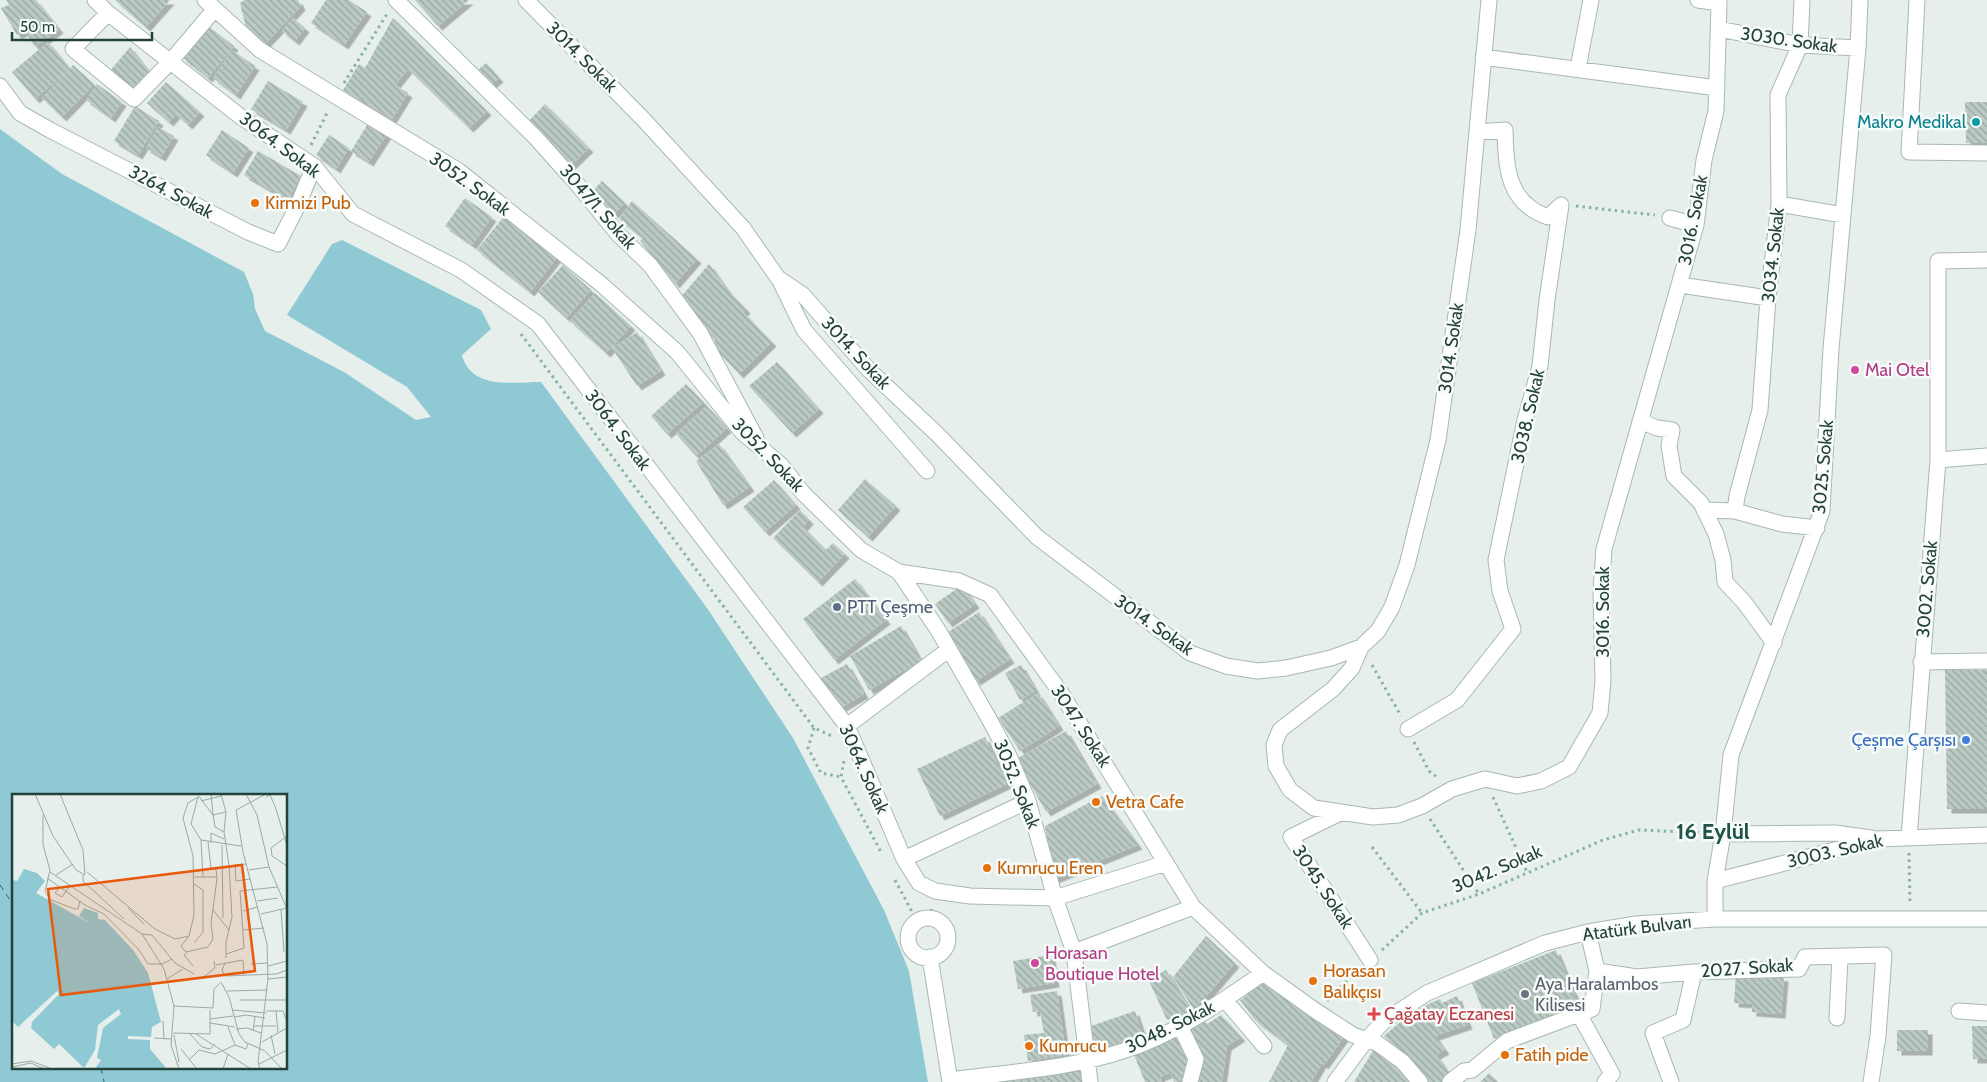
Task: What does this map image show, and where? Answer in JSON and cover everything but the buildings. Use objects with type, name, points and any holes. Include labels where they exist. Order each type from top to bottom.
[{"type":"street","name":"3064. Sokak","points":[[95,0],[108,13],[242,117],[309,163],[353,214],[461,270],[538,324],[847,726],[904,859],[918,883],[934,891],[970,896],[1055,898],[1166,863]]},
{"type":"street","name":"3047/1. Sokak","points":[[396,0],[536,138],[617,233],[650,264],[700,333],[760,446]]},
{"type":"street","name":"3014. Sokak","points":[[526,0],[644,120],[730,213],[778,278],[803,295],[869,370],[937,434],[1037,537],[1190,653],[1226,666],[1258,671],[1286,668],[1331,658],[1361,647],[1378,631],[1392,607],[1407,565],[1438,440],[1468,230],[1489,0]]},
{"type":"street","points":[[1578,68],[1591,0]]},
{"type":"street","name":"3016. Sokak","points":[[1361,647],[1352,668],[1333,689],[1280,730],[1274,745],[1276,766],[1290,790],[1314,808],[1373,817],[1398,815],[1422,806],[1452,789],[1485,779],[1517,786],[1541,781],[1569,767],[1600,713],[1603,681],[1601,591],[1604,549],[1696,225],[1704,160],[1716,111],[1719,3],[1698,0]]},
{"type":"street","name":"3034. Sokak","points":[[1735,511],[1760,410],[1768,298],[1779,204],[1778,95],[1800,45],[1802,0]]},
{"type":"street","name":"3025. Sokak","points":[[1715,919],[1715,881],[1723,834],[1731,755],[1822,511],[1831,349],[1858,48],[1860,0]]},
{"type":"street","points":[[1917,0],[1910,152],[1987,153]]},
{"type":"street","points":[[108,13],[73,48],[134,99],[170,62],[209,5]]},
{"type":"street","name":"3052. Sokak","points":[[209,5],[260,50],[459,171],[601,284],[677,352],[742,432],[781,465],[804,492],[861,550],[899,572],[938,630],[1009,756],[1028,801],[1055,898],[1074,952],[1090,1082]]},
{"type":"street","name":"3030. Sokak","points":[[1719,29],[1800,45],[1858,48]]},
{"type":"street","points":[[1483,57],[1578,68],[1718,88]]},
{"type":"street","name":"3264. Sokak","points":[[0,86],[20,113],[248,232],[278,244],[297,207],[309,163]]},
{"type":"street","name":"3038. Sokak","points":[[1408,729],[1457,700],[1513,629],[1500,590],[1496,560],[1525,420],[1540,366],[1547,300],[1561,205],[1548,217],[1534,212],[1521,199],[1509,182],[1505,130],[1477,132]]},
{"type":"street","points":[[1779,204],[1843,215]]},
{"type":"street","points":[[1664,216],[1696,225]]},
{"type":"street","name":"3002. Sokak","points":[[1909,838],[1938,460],[1938,261],[1987,260]]},
{"type":"street","points":[[778,278],[804,330],[927,471]]},
{"type":"street","points":[[1680,285],[1768,298]]},
{"type":"street","points":[[1640,421],[1658,428],[1672,430],[1669,446],[1674,476],[1701,503],[1716,534],[1723,560],[1725,582],[1744,602],[1774,643]]},
{"type":"street","points":[[1938,460],[1987,456]]},
{"type":"street","points":[[1704,510],[1735,511],[1782,524],[1817,528]]},
{"type":"street","name":"3047. Sokak","points":[[899,572],[959,581],[990,595],[1061,693],[1194,907],[1263,973],[1316,1012],[1353,1035],[1377,1043],[1399,1059],[1420,1082]]},
{"type":"street","points":[[847,726],[948,650]]},
{"type":"street","points":[[1921,662],[1987,661]]},
{"type":"street","points":[[904,859],[1028,801]]},
{"type":"street","name":"3045. Sokak","points":[[1342,812],[1290,837],[1370,960]]},
{"type":"street","points":[[1723,834],[1835,833],[1877,839]]},
{"type":"street","name":"3003. Sokak","points":[[1715,881],[1877,839],[1987,835]]},
{"type":"street","points":[[1074,952],[1194,907]]},
{"type":"street","points":[[924,918],[936,919],[941,922],[948,933],[944,951],[930,957],[920,956],[910,946],[909,932],[917,921],[924,918]]},
{"type":"street","name":"Atatürk Bulvarı","points":[[1335,1082],[1367,1039],[1384,1021],[1427,993],[1545,943],[1588,932],[1636,924],[1715,919],[1987,919]]},
{"type":"street","points":[[1450,1082],[1464,1071],[1472,1070],[1507,1041],[1592,1009],[1598,970],[1588,932]]},
{"type":"street","name":"2027. Sokak","points":[[1598,970],[1637,977],[1694,972],[1799,969],[1805,957],[1884,954],[1878,1036],[1871,1082]]},
{"type":"street","points":[[930,957],[950,1081]]},
{"type":"street","points":[[1837,1018],[1840,957]]},
{"type":"street","points":[[1670,1082],[1653,1034],[1683,1020],[1694,972]]},
{"type":"street","name":"3048. Sokak","points":[[950,1081],[1086,1061],[1124,1051],[1180,1026],[1225,1000],[1263,973]]},
{"type":"street","points":[[1225,1000],[1264,1046]]},
{"type":"street","points":[[1959,1011],[1987,1013]]},
{"type":"street","points":[[1579,1014],[1609,1078]]},
{"type":"street","points":[[1180,1026],[1196,1058],[1190,1082]]},
{"type":"path","points":[[309,163],[336,96],[396,0]]},
{"type":"path","points":[[1595,207],[1664,216]]},
{"type":"path","points":[[518,330],[814,728],[832,736],[836,742]]},
{"type":"path","points":[[1361,647],[1408,729],[1429,771]]},
{"type":"path","points":[[814,728],[808,748],[821,773],[841,776]]},
{"type":"path","points":[[845,756],[841,776],[886,862]]},
{"type":"path","points":[[1485,779],[1526,872]]},
{"type":"path","points":[[1422,806],[1479,894]]},
{"type":"path","name":"3042. Sokak","points":[[1316,1012],[1422,913],[1479,894],[1526,872],[1604,840],[1639,830],[1723,834]]},
{"type":"path","points":[[1909,838],[1910,918]]},
{"type":"path","points":[[1372,847],[1422,913]]},
{"type":"path","points":[[895,879],[917,921]]},
{"type":"water","points":[[0,129],[62,174],[244,272],[253,294],[255,309],[265,331],[344,372],[416,420],[431,417],[407,387],[287,315],[332,244],[342,240],[481,310],[491,329],[462,355],[467,366],[474,374],[494,382],[541,382],[707,608],[793,738],[884,910],[909,971],[928,1082],[0,1082]]},
{"type":"ferry route","points":[[0,885],[12,903]]},
{"type":"ferry route","points":[[101,1070],[104,1082]]},
{"type":"place","name":"Makro Medikal","points":[[1976,122]]},
{"type":"place","name":"Kirmizi Pub","points":[[255,203]]},
{"type":"place","name":"Mai Otel","points":[[1855,370]]},
{"type":"place","name":"PTT Çeşme","points":[[837,607]]},
{"type":"place","name":"Çeșme Çarșısı","points":[[1966,740]]},
{"type":"place","name":"Vetra Cafe","points":[[1096,802]]},
{"type":"place","name":"Kumrucu Eren","points":[[987,868]]},
{"type":"place","name":"Horasan Boutique Hotel","points":[[1035,963]]},
{"type":"place","name":"Horasan Balıkçısı","points":[[1313,981]]},
{"type":"place","name":"Aya Haralambos Kilisesi","points":[[1525,994]]},
{"type":"place","name":"Çağatay Eczanesi","points":[[1374,1014]]},
{"type":"place","name":"Kumrucu","points":[[1029,1046]]},
{"type":"place","name":"Fatih pide","points":[[1505,1055]]},
{"type":"district","name":"16 Eylül","points":[[1713,831]]}]
